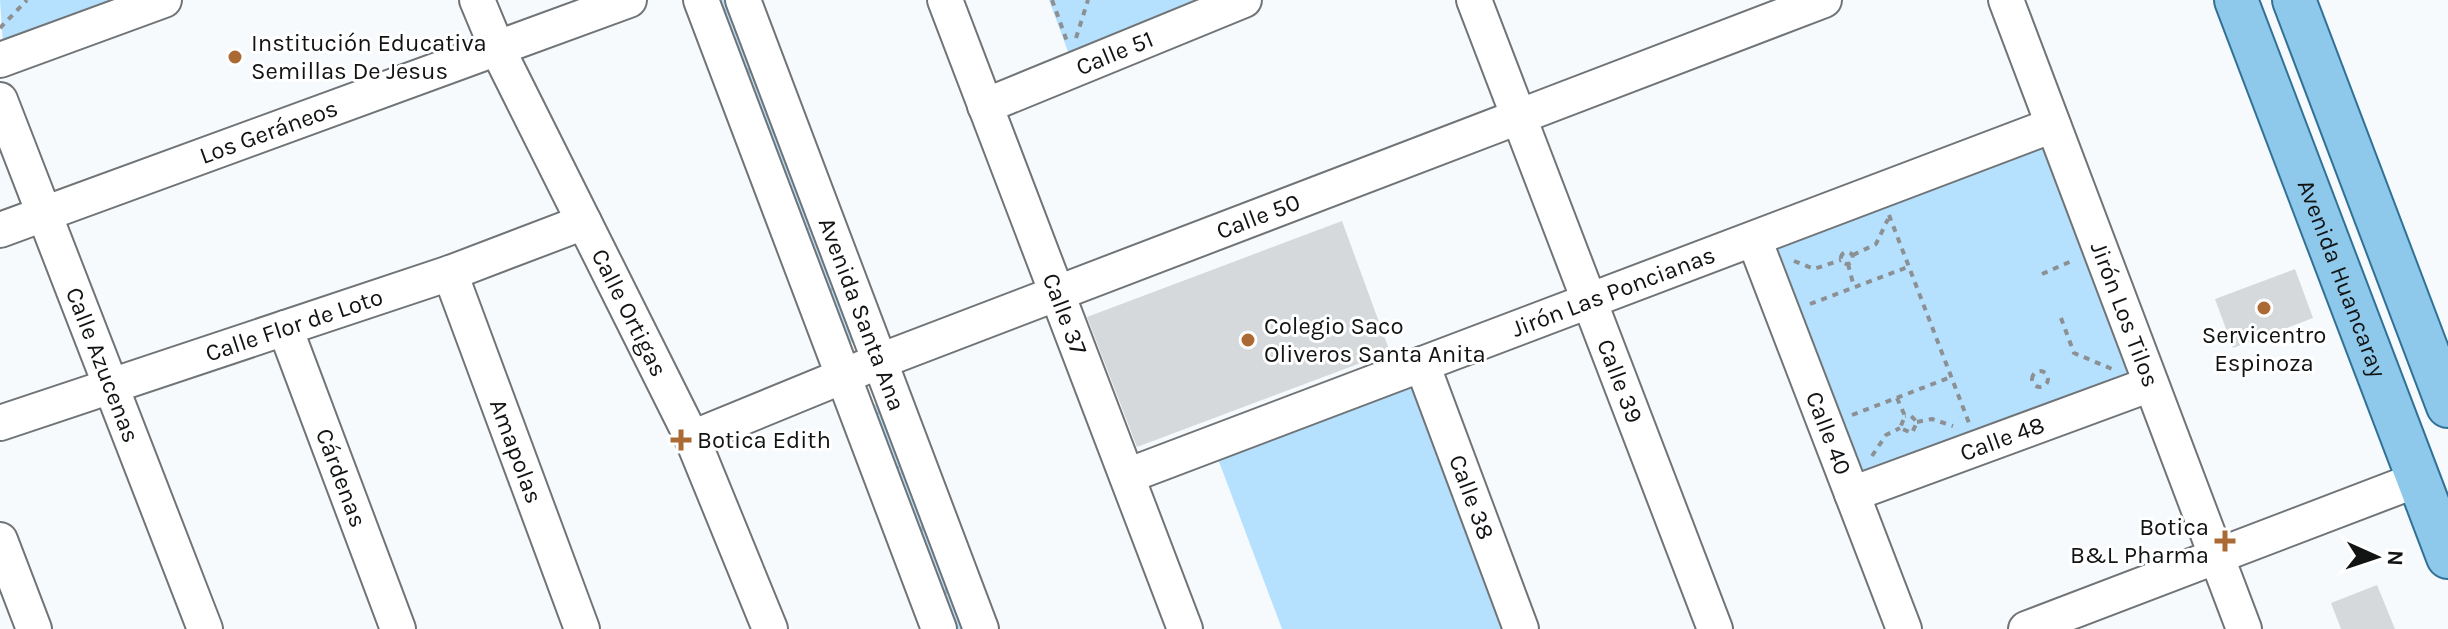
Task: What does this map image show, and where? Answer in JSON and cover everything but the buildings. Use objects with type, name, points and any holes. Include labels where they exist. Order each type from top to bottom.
[{"type":"main road","name":"Avenida Huancaray","points":[[2236,0],[2448,557]]},
{"type":"main road","points":[[2294,0],[2448,406]]},
{"type":"street","points":[[0,60],[164,0]]},
{"type":"street","name":"Calle Ortigas","points":[[477,0],[497,48],[692,438],[770,629]]},
{"type":"street","name":"Los Geráneos","points":[[0,230],[629,0]]},
{"type":"street","name":"Avenida Santa Ana","points":[[701,0],[939,629]]},
{"type":"street","name":"Avenida Santa Ana","points":[[743,0],[981,629]]},
{"type":"street","name":"Calle 37","points":[[945,0],[1185,629]]},
{"type":"street","name":"Calle 51","points":[[985,106],[1244,0]]},
{"type":"street","name":"Calle 39","points":[[1474,0],[1715,629]]},
{"type":"street","name":"Calle 50","points":[[692,438],[880,361],[1824,0]]},
{"type":"street","name":"Jirón Los Tilos","points":[[2006,0],[2053,125],[2138,379],[2217,556],[2244,629]]},
{"type":"street","name":"Calle Azucenas","points":[[0,100],[205,629]]},
{"type":"street","name":"Jirón Las Poncianas","points":[[1127,476],[2053,125]]},
{"type":"street","name":"Calle Flor de Loto","points":[[0,423],[450,273],[584,222]]},
{"type":"street","name":"Calle 40","points":[[1754,239],[1904,629]]},
{"type":"street","name":"Amapolas","points":[[450,273],[582,629]]},
{"type":"street","name":"Cárdenas","points":[[285,328],[398,629]]},
{"type":"street","name":"Calle 38","points":[[1422,364],[1515,628]]},
{"type":"street","name":"Calle 48","points":[[1852,494],[2138,379]]},
{"type":"street","points":[[2026,629],[2419,479]]},
{"type":"street","points":[[0,540],[34,629]]},
{"type":"path","points":[[0,28],[27,0]]},
{"type":"path","points":[[1052,0],[1071,52],[1088,0]]},
{"type":"path","points":[[1854,287],[1848,264],[1853,255],[1876,244],[1888,214],[1972,433]]},
{"type":"path","points":[[1841,260],[1844,252],[1853,255]]},
{"type":"path","points":[[2042,274],[2080,257]]},
{"type":"path","points":[[1791,260],[1814,269],[1841,260],[1848,264]]},
{"type":"path","points":[[1800,307],[1908,267]]},
{"type":"path","points":[[2061,318],[2074,353],[2138,379]]},
{"type":"path","points":[[2040,371],[2048,378],[2041,387],[2032,382],[2035,372],[2040,371]]},
{"type":"path","points":[[1844,418],[1951,377]]},
{"type":"path","points":[[1871,461],[1886,435],[1900,428],[1905,416],[1897,398]]},
{"type":"path","points":[[1905,416],[1910,415],[1917,422]]},
{"type":"path","points":[[1917,422],[1932,419],[1959,428]]},
{"type":"path","points":[[1900,428],[1912,433],[1917,422]]},
{"type":"green space","points":[[0,0],[122,0],[3,45]]},
{"type":"green space","points":[[706,0],[724,0],[854,341],[842,348]]},
{"type":"green space","points":[[1049,0],[1223,0],[1070,57]]},
{"type":"green space","points":[[2047,144],[2137,376],[1861,477],[1773,246]]},
{"type":"green space","points":[[1418,372],[1509,626],[1501,629],[1282,629],[1215,451]]},
{"type":"green space","points":[[873,403],[879,407],[964,629],[947,629],[867,406]]},
{"type":"place","name":"Institución Educativa Semillas De Jesus","points":[[235,57]]},
{"type":"place","name":"Servicentro Espinoza","points":[[2264,308]]},
{"type":"place","name":"Colegio Saco Oliveros Santa Anita","points":[[1248,340]]},
{"type":"place","name":"Botica Edith","points":[[681,440]]},
{"type":"place","name":"Botica B&L Pharma","points":[[2225,541]]}]
